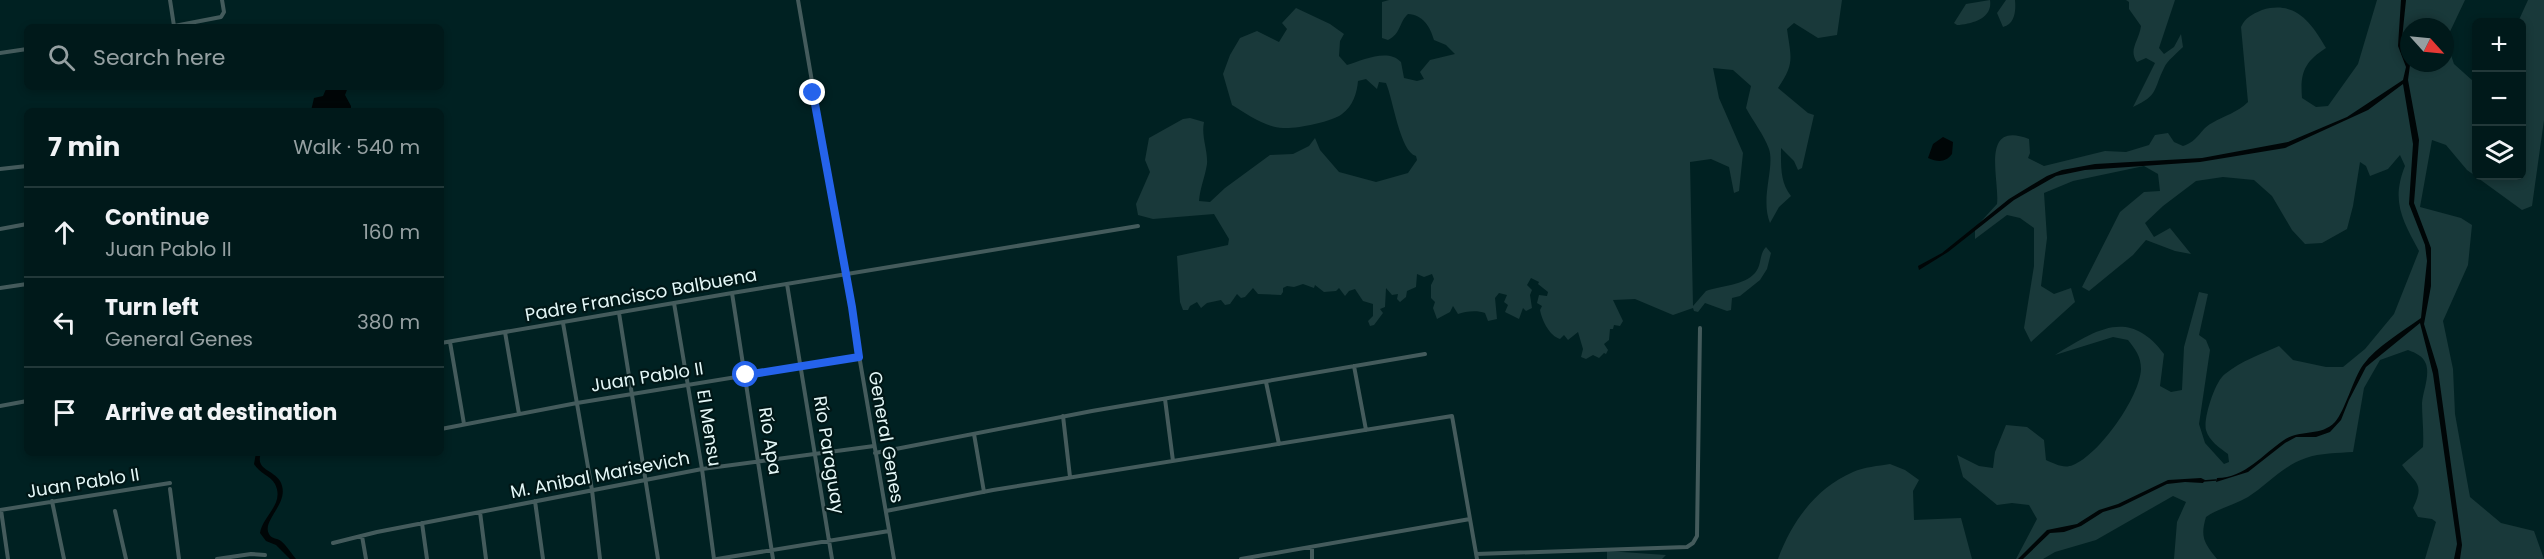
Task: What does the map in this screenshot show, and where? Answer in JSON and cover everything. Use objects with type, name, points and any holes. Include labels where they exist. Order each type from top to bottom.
[{"type":"street","points":[[170,0],[172,24]]},
{"type":"street","points":[[183,24],[221,17],[224,12],[222,0]]},
{"type":"street","name":"General Genes","points":[[798,0],[894,559]]},
{"type":"street","points":[[0,53],[24,49]]},
{"type":"street","points":[[0,170],[24,166]]},
{"type":"street","points":[[0,229],[24,225]]},
{"type":"street","name":"Padre Francisco Balbuena","points":[[444,343],[1138,226]]},
{"type":"street","points":[[0,288],[24,284]]},
{"type":"street","name":"Río Paraguay","points":[[787,284],[832,559]]},
{"type":"street","name":"Río Apa","points":[[732,293],[773,559]]},
{"type":"street","name":"El Mensu","points":[[674,303],[716,559]]},
{"type":"street","points":[[619,313],[658,559]]},
{"type":"street","points":[[563,322],[592,490],[600,559]]},
{"type":"street","points":[[886,511],[1070,477],[1452,416],[1476,557],[1687,547],[1697,536],[1700,328]]},
{"type":"street","points":[[505,332],[519,414]]},
{"type":"street","points":[[450,342],[465,424]]},
{"type":"street","points":[[875,453],[1063,416],[1425,354]]},
{"type":"street","name":"Juan Pablo II","points":[[444,428],[632,393],[859,357]]},
{"type":"street","points":[[1354,366],[1366,430]]},
{"type":"street","points":[[1266,382],[1279,444]]},
{"type":"street","points":[[1165,399],[1173,460]]},
{"type":"street","points":[[0,406],[24,402]]},
{"type":"street","points":[[1063,416],[1070,477]]},
{"type":"street","points":[[974,435],[984,492]]},
{"type":"street","name":"M. Anibal Marisevich","points":[[333,543],[646,480],[759,460],[874,446]]},
{"type":"street","name":"Juan Pablo II","points":[[1,510],[170,483]]},
{"type":"street","points":[[170,489],[179,559]]},
{"type":"street","points":[[52,501],[63,559]]},
{"type":"street","points":[[535,501],[543,559]]},
{"type":"street","points":[[1,510],[8,559]]},
{"type":"street","points":[[115,511],[126,559]]},
{"type":"street","points":[[480,512],[486,559]]},
{"type":"street","points":[[1241,559],[1470,519]]},
{"type":"street","points":[[422,524],[427,559]]},
{"type":"street","points":[[716,559],[890,531]]},
{"type":"street","points":[[362,536],[366,559]]},
{"type":"street","points":[[1312,547],[1312,559]]},
{"type":"street","points":[[217,559],[251,554],[265,555]]},
{"type":"shaded area","points":[[1389,0],[1842,0],[1837,35],[1818,38],[1794,23],[1787,29],[1790,60],[1787,72],[1778,88],[1808,113],[1814,115],[1802,168],[1798,170],[1794,161],[1781,148],[1783,179],[1791,196],[1779,207],[1770,223],[1766,204],[1770,165],[1769,149],[1746,108],[1751,86],[1733,70],[1713,68],[1719,98],[1743,153],[1739,191],[1734,193],[1729,167],[1711,159],[1690,162],[1693,306],[1706,291],[1739,283],[1751,277],[1759,267],[1766,247],[1771,253],[1767,269],[1760,280],[1740,296],[1732,298],[1731,310],[1727,311],[1705,303],[1698,312],[1693,308],[1673,315],[1635,299],[1613,300],[1623,321],[1620,326],[1614,325],[1613,329],[1610,329],[1609,340],[1604,344],[1608,350],[1606,354],[1604,353],[1599,358],[1593,355],[1586,359],[1581,357],[1583,349],[1578,332],[1568,340],[1564,335],[1560,339],[1547,328],[1540,310],[1542,306],[1537,303],[1539,295],[1547,296],[1548,292],[1538,284],[1539,282],[1531,278],[1527,285],[1532,290],[1530,295],[1532,308],[1526,311],[1523,308],[1519,319],[1505,312],[1508,305],[1504,302],[1507,295],[1499,293],[1495,298],[1497,319],[1488,321],[1485,313],[1479,311],[1458,314],[1453,306],[1450,312],[1437,319],[1433,308],[1435,302],[1431,298],[1431,285],[1434,279],[1432,274],[1424,277],[1417,274],[1416,287],[1407,291],[1406,297],[1400,302],[1397,299],[1398,294],[1392,295],[1386,288],[1385,307],[1380,309],[1383,313],[1374,325],[1370,326],[1368,321],[1373,316],[1373,304],[1363,301],[1355,289],[1349,291],[1345,296],[1339,288],[1336,291],[1324,292],[1315,285],[1314,288],[1303,284],[1294,287],[1287,286],[1283,288],[1281,295],[1258,294],[1253,288],[1245,297],[1241,298],[1237,294],[1230,304],[1225,305],[1221,300],[1207,303],[1201,308],[1197,302],[1188,310],[1183,310],[1180,302],[1177,256],[1228,245],[1229,239],[1214,214],[1153,219],[1138,215],[1136,204],[1150,172],[1145,160],[1149,138],[1183,119],[1190,118],[1204,122],[1207,164],[1199,201],[1210,202],[1270,155],[1293,154],[1309,146],[1315,138],[1320,150],[1339,172],[1376,182],[1408,173],[1417,160],[1401,135],[1386,83],[1379,82],[1377,89],[1366,79],[1358,81],[1354,99],[1342,114],[1314,124],[1283,128],[1262,123],[1232,105],[1223,74],[1240,38],[1257,31],[1279,42],[1287,29],[1282,23],[1296,8],[1330,24],[1344,34],[1340,41],[1339,56],[1347,65],[1375,56],[1389,56],[1401,62],[1404,78],[1417,81],[1424,79],[1420,72],[1430,60],[1455,54],[1446,45],[1434,40],[1425,22],[1413,15],[1408,14],[1398,31],[1388,40],[1382,38],[1382,2]]},
{"type":"shaded area","points":[[1990,0],[1985,16],[1974,22],[1957,25],[1954,23],[1966,4]]},
{"type":"shaded area","points":[[2006,0],[2015,0],[2015,13],[2010,23],[2003,27],[1997,13]]},
{"type":"shaded area","points":[[2126,0],[2175,0],[2159,48],[2164,54],[2174,47],[2181,34],[2183,47],[2165,65],[2151,95],[2133,107],[2155,63],[2146,58],[2137,62],[2135,58],[2134,49],[2141,26],[2129,9],[2129,2]]},
{"type":"shaded area","points":[[2377,0],[2465,0],[2454,23],[2454,18],[2400,18],[2400,72],[2454,72],[2454,64],[2472,80],[2472,174],[2446,145],[2432,140],[2420,207],[2461,218],[2472,225],[2468,265],[2443,321],[2453,369],[2455,414],[2470,497],[2501,523],[2534,531],[2544,559],[2425,559],[2436,522],[2432,519],[2418,517],[2413,508],[2417,500],[2417,484],[2402,465],[2423,447],[2422,403],[2427,369],[2421,357],[2408,350],[2380,360],[2364,388],[2353,452],[2317,455],[2298,461],[2248,497],[2206,517],[2203,530],[2204,540],[2217,559],[2174,559],[2177,522],[2186,502],[2173,496],[2096,540],[2055,552],[2043,559],[2016,559],[2037,519],[2029,505],[2012,503],[1997,505],[1963,477],[1957,455],[1979,466],[1993,468],[1995,452],[2006,425],[2027,427],[2044,440],[2046,460],[2063,466],[2073,465],[2106,438],[2126,409],[2139,381],[2140,360],[2128,340],[2113,337],[2055,355],[2098,331],[2125,327],[2138,331],[2151,340],[2164,354],[2160,386],[2171,392],[2182,390],[2184,347],[2199,292],[2208,294],[2199,335],[2206,340],[2210,350],[2199,424],[2205,443],[2224,464],[2229,462],[2228,454],[2215,444],[2206,430],[2206,418],[2211,400],[2221,378],[2231,369],[2279,346],[2293,360],[2326,367],[2343,367],[2365,349],[2394,314],[2419,251],[2400,210],[2399,190],[2405,166],[2400,155],[2388,169],[2370,176],[2366,166],[2360,162],[2347,229],[2322,243],[2305,244],[2292,230],[2272,196],[2254,180],[2223,177],[2196,181],[2145,223],[2154,237],[2170,228],[2191,254],[2175,251],[2146,240],[2133,255],[2089,291],[2082,287],[2120,212],[2144,192],[2160,191],[2158,174],[2144,166],[2073,181],[2044,193],[2047,238],[2041,286],[2054,294],[2071,288],[2075,302],[2031,342],[2024,328],[2034,266],[2034,228],[2020,218],[2007,215],[1975,239],[1975,228],[1997,204],[1995,155],[1998,145],[2003,138],[2013,135],[2029,139],[2028,158],[2044,166],[2105,151],[2126,152],[2149,145],[2155,135],[2168,133],[2174,142],[2183,146],[2188,144],[2208,126],[2240,109],[2248,102],[2241,27],[2249,17],[2262,10],[2274,8],[2284,8],[2301,15],[2326,48],[2308,63],[2305,69],[2302,98],[2316,107],[2328,106],[2358,64]]},
{"type":"shaded area","points":[[2401,0],[2406,0],[2404,18],[2400,18],[2400,51],[2398,46]]},
{"type":"shaded area","points":[[2528,0],[2544,0],[2544,120],[2532,206],[2522,210],[2481,180],[2526,180],[2526,18],[2520,18]]},
{"type":"shaded area","points":[[2405,72],[2409,72],[2408,80],[2419,140],[2414,203],[2431,248],[2431,286],[2424,324],[2438,370],[2462,545],[2460,559],[2454,559],[2457,544],[2433,374],[2420,323],[2366,367],[2341,420],[2330,432],[2316,437],[2296,437],[2248,472],[2216,482],[2217,478],[2245,470],[2290,437],[2329,427],[2339,417],[2363,365],[2382,345],[2421,318],[2427,261],[2425,245],[2409,204],[2413,144],[2403,84],[2368,110],[2285,148],[2200,162],[2085,170],[2056,176],[2014,200],[1948,252],[1919,270],[1918,266],[1942,253],[2009,199],[2047,176],[2062,170],[2095,164],[2202,158],[2288,142],[2347,117],[2403,80]]},
{"type":"shaded area","points":[[326,90],[347,90],[345,95],[351,108],[312,108],[314,98],[323,96]]},
{"type":"shaded area","points":[[1943,137],[1953,142],[1952,154],[1941,161],[1928,158],[1933,144]]},
{"type":"shaded area","points":[[255,456],[260,456],[262,466],[280,481],[283,489],[282,496],[269,523],[269,534],[283,543],[296,559],[290,559],[276,545],[266,541],[260,533],[275,504],[277,491],[273,481],[254,464]]},
{"type":"shaded area","points":[[1890,464],[1905,470],[1919,480],[1913,491],[1914,520],[1961,518],[1972,559],[1778,559],[1798,519],[1828,487],[1857,470]]},
{"type":"shaded area","points":[[2201,478],[2205,480],[2203,483],[2167,484],[2120,507],[2103,512],[2081,526],[2064,532],[2050,533],[2023,559],[2018,559],[2047,530],[2077,524],[2099,510],[2118,504],[2168,480]]},
{"type":"shaded area","points":[[1607,551],[1666,555],[1662,559],[1607,559]]},
{"type":"waterway","points":[[2203,481],[2216,480]]},
{"type":"route","points":[[746,375],[859,357],[813,93]]}]
